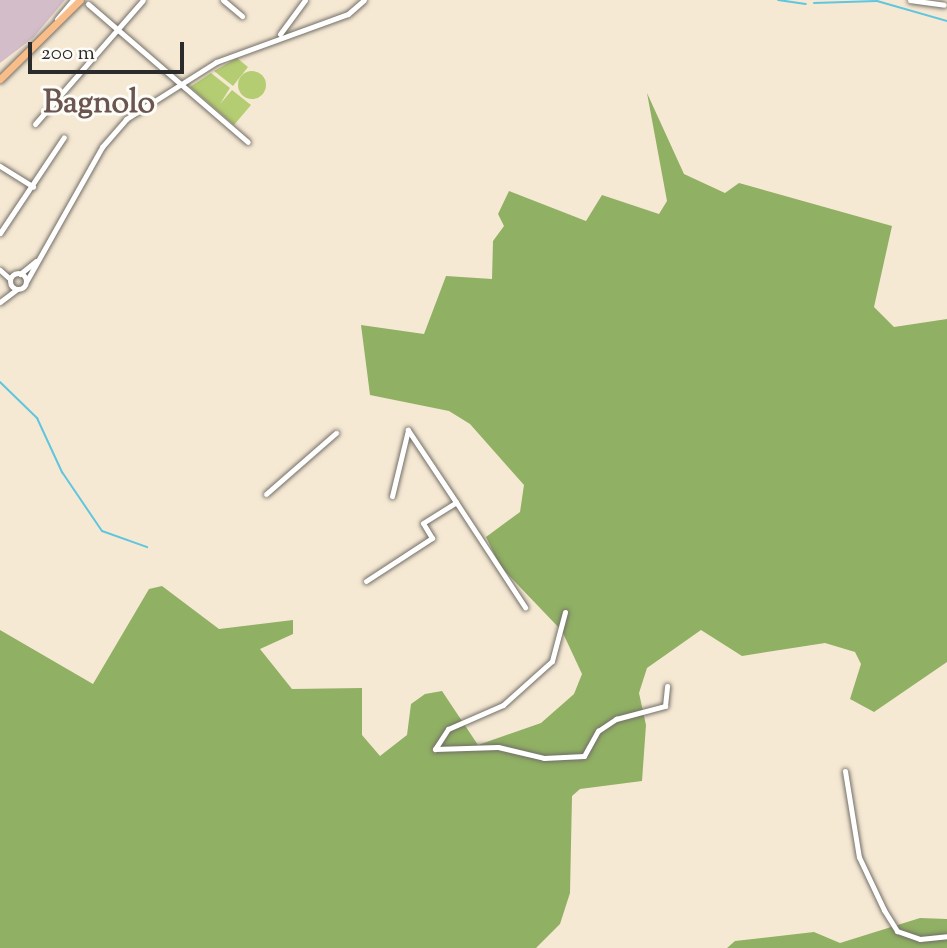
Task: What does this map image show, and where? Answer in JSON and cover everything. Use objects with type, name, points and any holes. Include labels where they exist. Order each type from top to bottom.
[{"type":"main road","points":[[0,79],[84,2]]},
{"type":"street","points":[[55,27],[73,0]]},
{"type":"street","points":[[35,124],[143,0]]},
{"type":"street","points":[[223,0],[242,16]]},
{"type":"street","points":[[280,35],[305,0]]},
{"type":"street","points":[[2,300],[26,282],[110,135],[179,83],[280,35],[348,14],[364,0]]},
{"type":"street","points":[[910,0],[945,5]]},
{"type":"street","points":[[84,2],[248,142]]},
{"type":"street","points":[[0,233],[64,137]]},
{"type":"street","points":[[0,166],[33,187]]},
{"type":"street","points":[[2,300],[10,281],[41,256]]},
{"type":"street","points":[[0,270],[17,289]]},
{"type":"street","points":[[20,274],[26,282]]},
{"type":"street","points":[[392,496],[408,430],[525,607]]},
{"type":"street","points":[[266,494],[335,433]]},
{"type":"street","points":[[366,582],[432,538],[424,523],[456,502]]},
{"type":"street","points":[[565,612],[552,661],[503,705],[458,722],[435,749],[498,747],[544,758],[584,756],[598,732],[616,719],[665,706],[667,686]]},
{"type":"street","points":[[845,771],[859,857],[884,910],[897,931],[920,939],[947,936]]},
{"type":"shaded area","points":[[0,0],[65,0],[33,38],[0,63]]},
{"type":"green space","points":[[237,58],[248,67],[233,86],[214,71]]},
{"type":"green space","points":[[252,71],[262,75],[266,85],[262,95],[252,99],[242,95],[238,85],[242,75]]},
{"type":"green space","points":[[211,73],[230,88],[220,104],[232,90],[251,105],[234,125],[190,87]]},
{"type":"green space","points":[[647,93],[684,174],[725,193],[739,183],[892,226],[874,307],[894,327],[947,319],[947,662],[874,712],[850,699],[861,664],[855,652],[825,643],[742,656],[701,630],[647,668],[639,693],[646,725],[642,781],[580,789],[572,796],[570,893],[560,924],[536,948],[0,948],[0,630],[93,684],[149,589],[162,586],[219,629],[293,620],[293,634],[260,649],[292,689],[362,688],[362,735],[380,756],[407,735],[411,704],[425,694],[442,691],[478,745],[541,723],[574,694],[582,674],[562,631],[500,566],[486,537],[520,512],[524,485],[470,424],[449,411],[370,395],[361,325],[424,334],[446,276],[492,279],[493,241],[504,226],[498,214],[509,191],[586,221],[602,195],[659,214],[667,201]]},
{"type":"green space","points":[[920,918],[947,919],[947,948],[727,948],[735,941],[814,932],[840,943]]},
{"type":"waterway","points":[[778,0],[806,4]]},
{"type":"waterway","points":[[814,3],[877,1],[947,21]]},
{"type":"waterway","points":[[0,382],[37,418],[62,472],[102,531],[147,547]]},
{"type":"district","name":"Bagnolo","points":[[99,104]]}]
